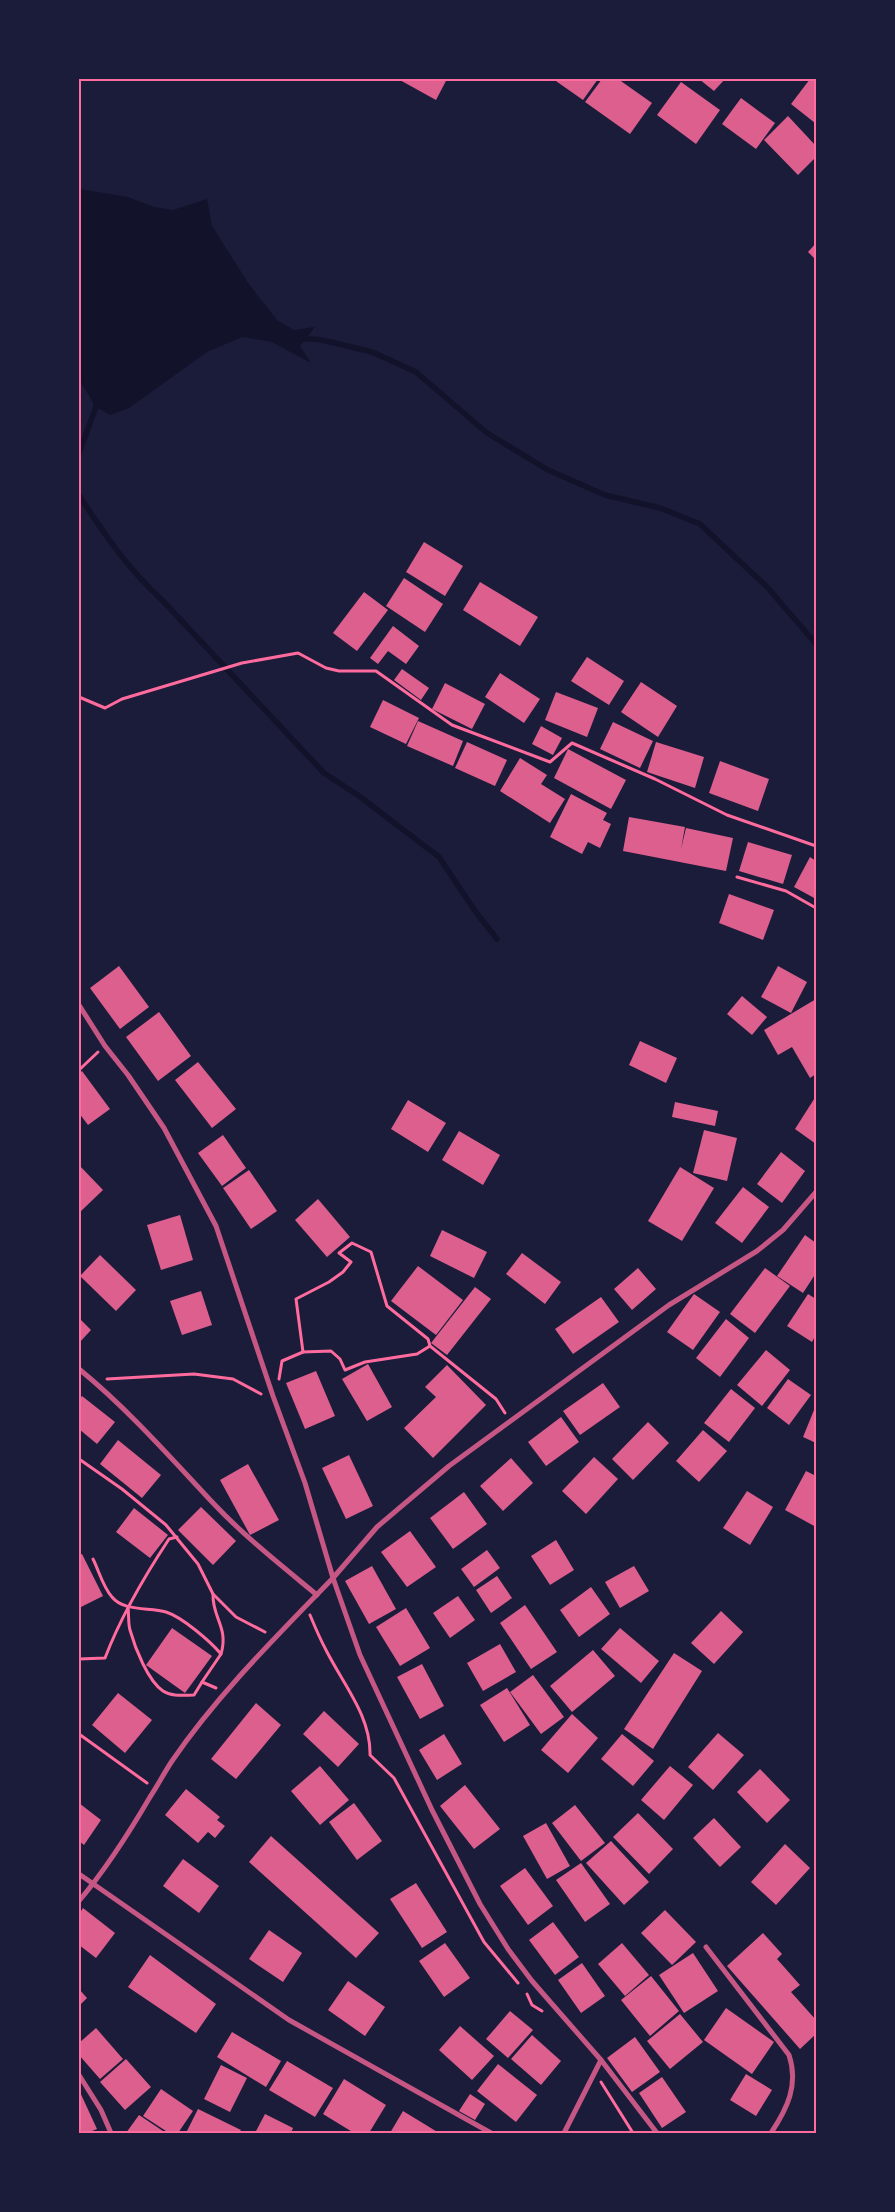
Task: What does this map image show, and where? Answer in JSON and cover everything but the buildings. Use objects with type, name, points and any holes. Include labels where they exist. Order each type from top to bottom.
[{"type":"street","points":[[79,1005],[105,1046],[128,1075],[164,1128],[216,1226],[272,1396],[305,1483],[333,1578],[360,1655],[432,1810],[480,1904],[508,1949],[532,1981],[602,2060],[657,2133]]},
{"type":"street","points":[[79,1901],[93,1884],[155,1790],[170,1763],[225,1692],[252,1660],[278,1636],[333,1578],[377,1527],[449,1466],[510,1420],[688,1292],[757,1251],[783,1230],[816,1192]]},
{"type":"street","points":[[79,1369],[135,1418],[215,1505],[257,1545],[317,1595]]},
{"type":"street","points":[[79,1874],[289,2020],[491,2133]]},
{"type":"street","points":[[706,1946],[789,2055],[793,2065],[793,2089],[771,2133]]},
{"type":"street","points":[[564,2133],[602,2060]]},
{"type":"street","points":[[79,2075],[102,2110],[111,2133]]},
{"type":"path","points":[[79,697],[105,708],[122,700],[242,663],[298,653],[326,668],[339,671],[376,671],[452,725],[550,762],[572,743],[655,779],[727,815],[816,846]]},
{"type":"path","points":[[737,877],[786,891],[816,908]]},
{"type":"path","points":[[79,1070],[105,1046]]},
{"type":"path","points":[[302,1352],[296,1299],[343,1272],[351,1262],[339,1253],[352,1243],[371,1252],[387,1306],[428,1339],[430,1346],[496,1399],[510,1420]]},
{"type":"path","points":[[89,1378],[112,1379],[194,1374],[233,1379],[257,1394],[272,1396],[284,1394],[279,1378],[282,1361],[302,1352],[331,1351],[340,1360],[345,1370],[365,1362],[417,1354],[430,1346]]},
{"type":"path","points":[[79,1459],[122,1489],[178,1537],[198,1564],[212,1594],[236,1617],[261,1631],[278,1636]]},
{"type":"path","points":[[79,1659],[105,1658],[127,1607],[170,1539],[178,1537]]},
{"type":"path","points":[[93,1559],[112,1599],[127,1607],[155,1610],[173,1615],[214,1646],[221,1654]]},
{"type":"path","points":[[127,1607],[129,1628],[148,1673],[163,1691],[180,1696],[194,1695],[221,1654],[224,1634],[212,1604],[212,1594]]},
{"type":"path","points":[[202,1682],[225,1692]]},
{"type":"path","points":[[79,1734],[155,1790]]},
{"type":"shaded area","points":[[79,189],[128,197],[154,207],[173,210],[207,199],[212,226],[248,283],[277,320],[294,330],[315,327],[300,346],[311,363],[272,342],[242,337],[207,352],[129,408],[110,415],[96,407],[79,379]]},
{"type":"waterway","points":[[298,338],[322,340],[372,352],[416,372],[487,433],[548,470],[605,495],[660,508],[700,524],[768,588],[816,644]]},
{"type":"waterway","points":[[79,453],[96,407],[96,401]]},
{"type":"waterway","points":[[79,495],[107,537],[150,589],[324,773],[359,796],[439,857],[475,911],[497,939]]}]
